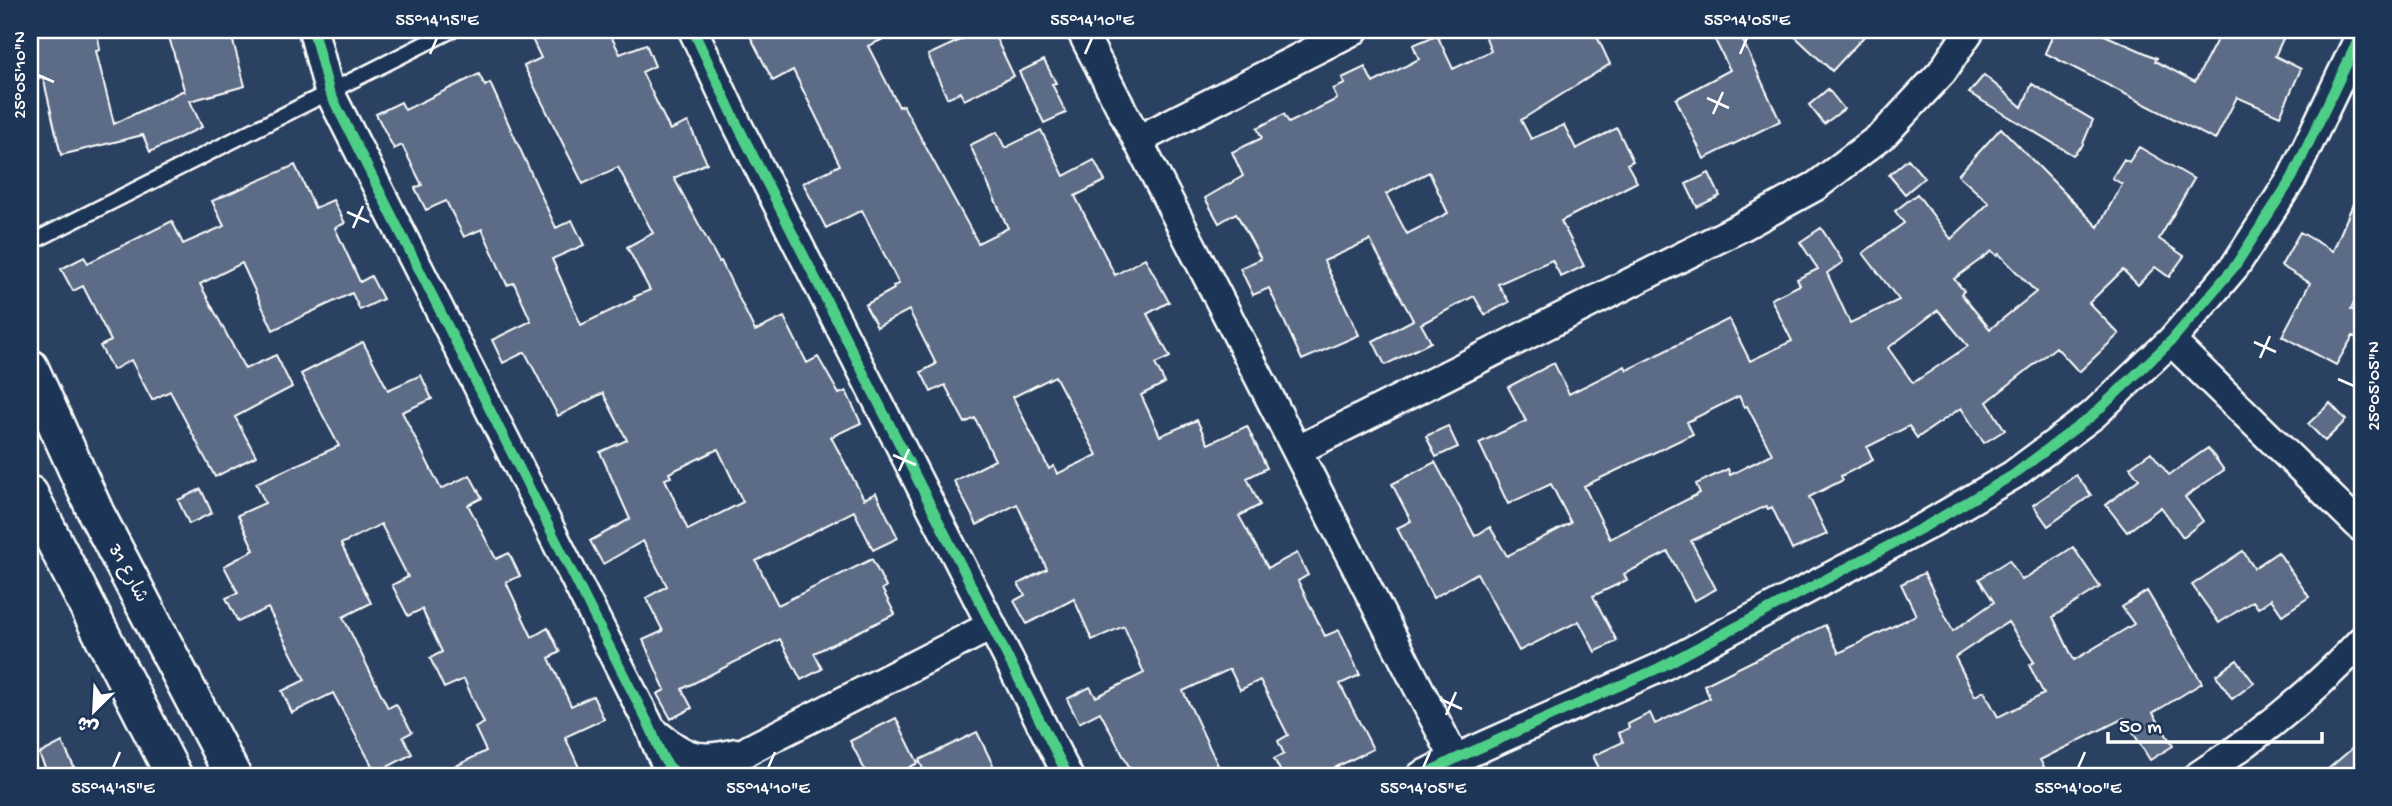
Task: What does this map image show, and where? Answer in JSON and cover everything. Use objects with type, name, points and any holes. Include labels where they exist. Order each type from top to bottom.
[{"type":"street","points":[[313,30],[329,91],[651,729],[666,764],[684,776]]},
{"type":"street","points":[[693,30],[737,124],[1069,776]]},
{"type":"street","points":[[1082,30],[1455,759]]},
{"type":"street","points":[[1138,140],[1354,30]]},
{"type":"street","points":[[1298,450],[1741,227],[1816,186],[1884,134],[1942,72],[1970,30]]},
{"type":"street","points":[[1421,776],[1660,668],[1948,513],[2013,475],[2093,415],[2171,341],[2235,266],[2292,177],[2362,32]]},
{"type":"street","points":[[2171,341],[2362,528]]},
{"type":"street","name":"شارع 31","points":[[30,367],[96,513],[233,776]]},
{"type":"street","points":[[30,405],[96,513]]},
{"type":"street","points":[[30,494],[174,776]]},
{"type":"street","points":[[709,776],[750,749],[991,626]]},
{"type":"street","points":[[2198,776],[2244,746],[2335,669],[2362,640]]},
{"type":"street","points":[[651,729],[672,747],[695,758],[708,759],[750,749]]},
{"type":"lane","points":[[30,243],[452,30]]},
{"type":"building","points":[[30,30],[97,30],[100,50],[96,51],[114,124],[184,90],[185,93],[167,30],[230,30],[245,86],[190,101],[202,127],[150,152],[143,135],[61,155],[43,77],[30,80]]},
{"type":"building","points":[[551,30],[608,30],[620,54],[646,44],[655,66],[642,72],[670,130],[688,122],[707,163],[674,178],[719,262],[721,261],[755,331],[784,317],[807,363],[818,357],[839,394],[846,391],[861,423],[831,437],[864,499],[876,493],[898,538],[873,550],[854,511],[756,561],[778,605],[872,559],[886,587],[882,589],[895,614],[814,653],[822,669],[801,680],[780,639],[682,689],[692,708],[671,719],[657,694],[665,690],[643,640],[663,631],[646,598],[667,586],[643,541],[603,564],[590,541],[630,519],[600,452],[627,440],[603,393],[558,416],[525,352],[503,363],[492,340],[531,321],[514,283],[507,285],[482,229],[464,237],[446,201],[426,210],[415,188],[422,185],[402,145],[394,149],[376,114],[401,102],[405,110],[479,74],[485,86],[490,83],[556,228],[572,220],[584,245],[552,259],[581,325],[650,290],[627,247],[653,233],[618,167],[583,184],[524,66],[541,58],[532,39]],"holes":[[[718,449],[743,502],[688,530],[665,479],[671,477],[669,473]]]},
{"type":"building","points":[[747,30],[903,30],[868,46],[899,107],[903,105],[978,243],[1008,228],[970,145],[997,132],[1005,148],[1041,130],[1064,176],[1094,160],[1105,181],[1075,196],[1115,275],[1145,258],[1169,302],[1147,314],[1170,357],[1155,364],[1165,383],[1141,395],[1160,436],[1197,420],[1208,444],[1247,426],[1267,468],[1247,478],[1260,505],[1239,516],[1268,568],[1297,553],[1308,575],[1298,581],[1325,636],[1339,630],[1360,675],[1340,684],[1373,749],[1318,776],[1283,776],[1274,759],[1284,754],[1278,741],[1288,735],[1260,680],[1240,690],[1230,669],[1183,691],[1223,776],[1134,776],[1100,712],[1079,723],[1067,699],[1090,687],[1096,697],[1144,673],[1124,626],[1092,640],[1074,599],[1027,624],[1014,601],[1025,595],[1018,584],[1047,569],[1017,504],[977,525],[954,481],[995,460],[975,418],[965,423],[945,385],[931,392],[921,372],[936,364],[909,310],[877,327],[865,305],[899,284],[862,210],[826,228],[803,183],[840,165],[793,70],[773,81]],"holes":[[[1055,376],[1097,455],[1057,474],[1054,466],[1049,469],[1013,397]]]},
{"type":"building","points":[[982,30],[992,30],[1014,76],[964,100],[960,92],[947,98],[928,55]]},
{"type":"building","points":[[1499,30],[1594,30],[1610,64],[1521,120],[1531,139],[1564,125],[1576,149],[1617,128],[1633,161],[1627,164],[1637,182],[1561,221],[1584,266],[1561,277],[1552,260],[1498,284],[1509,302],[1485,315],[1474,296],[1421,324],[1431,342],[1385,365],[1373,341],[1413,320],[1370,240],[1324,261],[1359,335],[1302,360],[1269,288],[1253,295],[1240,268],[1261,259],[1236,213],[1219,223],[1205,198],[1243,176],[1232,152],[1262,138],[1257,128],[1284,114],[1289,123],[1337,99],[1333,89],[1345,84],[1342,78],[1365,67],[1373,83],[1419,59],[1413,45],[1437,35],[1453,69],[1491,51],[1485,35]],"holes":[[[1429,172],[1448,213],[1407,234],[1386,194]]]},
{"type":"building","points":[[1710,30],[1738,30],[1780,121],[1704,159],[1676,99],[1730,70]]},
{"type":"building","points":[[1788,30],[1870,30],[1832,71]]},
{"type":"building","points":[[2055,30],[2093,30],[2157,58],[2155,61],[2195,82],[2222,30],[2287,30],[2275,56],[2301,69],[2280,116],[2237,97],[2215,140],[2045,53]]},
{"type":"building","points":[[1044,60],[1056,83],[1052,84],[1066,113],[1044,123],[1019,72]]},
{"type":"building","points":[[1984,75],[2022,107],[2032,84],[2093,120],[2082,146],[2073,155],[1969,93]]},
{"type":"building","points":[[1828,89],[1844,109],[1824,124],[1809,105]]},
{"type":"building","points":[[2001,128],[2098,227],[2122,184],[2112,178],[2124,159],[2129,162],[2139,147],[2194,179],[2159,239],[2184,256],[2169,277],[2155,267],[2138,285],[2123,270],[2089,303],[2119,334],[2079,372],[2056,347],[1987,402],[2005,430],[1984,443],[1961,408],[1917,438],[1909,426],[1867,447],[1873,460],[1841,476],[1843,480],[1809,497],[1827,534],[1792,550],[1772,507],[1768,509],[1766,506],[1691,541],[1716,589],[1694,601],[1668,552],[1624,574],[1627,580],[1593,596],[1617,641],[1595,652],[1579,621],[1519,651],[1477,573],[1433,598],[1397,528],[1411,521],[1392,484],[1435,462],[1475,536],[1490,527],[1507,556],[1571,523],[1551,484],[1508,504],[1479,443],[1526,421],[1508,387],[1554,363],[1569,394],[1625,366],[1627,370],[1729,319],[1750,361],[1792,341],[1771,299],[1800,285],[1797,279],[1818,269],[1800,242],[1821,228],[1843,262],[1827,273],[1850,323],[1899,300],[1863,253],[1904,223],[1895,211],[1917,194],[1951,239],[1989,203],[1958,175]],"holes":[[[1992,251],[1997,256],[1999,254],[2036,292],[1990,329],[1961,294],[1964,291],[1954,279]],[[1938,310],[1968,346],[1913,383],[1888,348]],[[1739,396],[1772,454],[1730,475],[1728,469],[1696,484],[1700,493],[1610,539],[1584,486],[1693,434],[1687,422]]]},
{"type":"building","points":[[1908,159],[1924,178],[1905,194],[1889,175]]},
{"type":"building","points":[[295,165],[315,208],[333,200],[345,223],[335,228],[360,282],[371,276],[383,299],[360,310],[352,293],[273,330],[242,263],[200,284],[245,369],[276,355],[292,387],[235,417],[256,456],[215,477],[170,391],[152,400],[131,360],[113,370],[100,346],[111,341],[83,286],[73,291],[61,269],[84,257],[88,263],[172,221],[183,244],[224,226],[212,201]]},
{"type":"building","points":[[1709,173],[1720,196],[1697,207],[1686,184]]},
{"type":"building","points":[[2362,183],[2362,287],[2351,309],[2362,315],[2362,341],[2353,336],[2336,365],[2282,336],[2310,283],[2281,266],[2300,232],[2333,251]]},
{"type":"building","points":[[363,342],[388,390],[421,375],[432,399],[402,412],[441,489],[470,475],[482,498],[468,505],[496,559],[509,553],[520,576],[506,582],[532,637],[548,628],[560,652],[549,658],[571,706],[593,696],[604,719],[565,737],[583,776],[436,776],[486,751],[475,728],[484,723],[464,679],[444,688],[430,658],[442,652],[422,609],[408,616],[392,585],[408,577],[381,524],[341,544],[371,603],[343,617],[388,708],[396,704],[412,732],[403,737],[412,754],[376,773],[333,693],[292,713],[282,691],[305,680],[268,608],[238,622],[226,598],[238,593],[224,566],[254,550],[238,515],[265,503],[256,483],[339,446],[301,374]]},
{"type":"building","points":[[2330,403],[2346,420],[2325,441],[2308,424]]},
{"type":"building","points":[[1448,426],[1458,447],[1436,457],[1426,436]]},
{"type":"building","points":[[2208,448],[2224,470],[2185,497],[2203,521],[2183,537],[2161,507],[2127,532],[2106,505],[2139,479],[2130,467],[2151,452],[2169,475]]},
{"type":"building","points":[[2076,475],[2091,495],[2048,526],[2033,505]]},
{"type":"building","points":[[201,489],[212,513],[189,524],[178,500]]},
{"type":"building","points":[[2073,547],[2100,587],[2053,617],[2074,660],[2134,624],[2122,607],[2147,591],[2202,683],[2153,713],[2173,746],[2150,760],[2124,718],[2040,760],[2049,776],[1603,776],[1593,756],[1623,742],[1619,733],[1629,728],[1628,724],[1650,713],[1655,724],[1710,698],[1704,685],[1825,625],[1839,653],[1916,615],[1901,584],[1924,573],[1953,631],[1994,602],[1979,579],[2009,560],[2022,580]],"holes":[[[2008,622],[2034,662],[2029,665],[2044,694],[1998,717],[1984,691],[1975,696],[1955,657]]]},
{"type":"building","points":[[2243,551],[2254,568],[2278,552],[2309,597],[2282,615],[2271,599],[2258,608],[2253,601],[2219,623],[2192,585]]},
{"type":"building","points":[[2237,660],[2254,683],[2232,699],[2216,675]]},
{"type":"building","points":[[896,718],[918,763],[893,776],[868,776],[850,741]]},
{"type":"building","points":[[977,732],[994,767],[976,776],[926,776],[919,760]]},
{"type":"building","points":[[2362,740],[2362,776],[2320,776]]},
{"type":"building","points":[[62,742],[74,767],[49,776],[39,754]]},
{"type":"cycle path","points":[[313,30],[329,91],[651,729],[662,757],[671,768],[683,776]]},
{"type":"cycle path","points":[[693,30],[737,124],[1068,776]]},
{"type":"cycle path","points":[[1421,776],[1659,668],[1926,526],[2013,475],[2093,415],[2171,341],[2235,266],[2292,178],[2362,32]]}]
